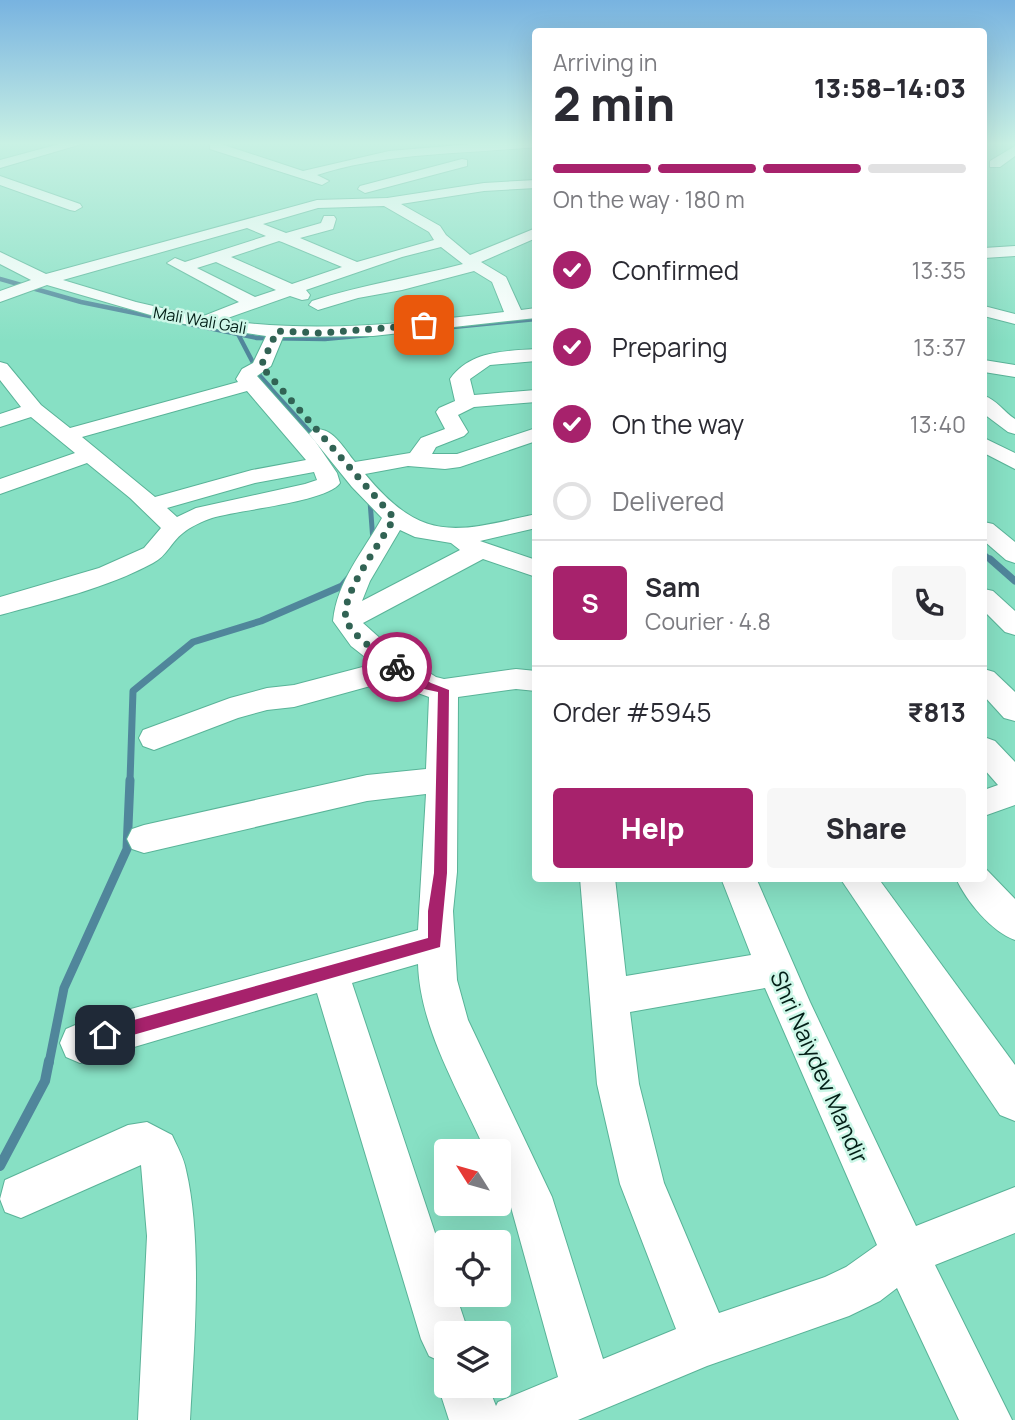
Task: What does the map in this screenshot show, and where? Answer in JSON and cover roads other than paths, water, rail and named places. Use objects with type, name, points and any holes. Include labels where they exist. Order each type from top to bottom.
[{"type":"street","points":[[0,297],[39,283],[303,209]]},
{"type":"street","points":[[400,209],[435,229],[444,242],[500,280],[505,299],[515,315]]},
{"type":"street","points":[[418,220],[446,214]]},
{"type":"street","points":[[256,303],[179,265],[328,226],[329,219]]},
{"type":"street","points":[[248,223],[357,267]]},
{"type":"street","points":[[318,305],[473,263],[532,235]]},
{"type":"street","points":[[201,321],[357,267],[444,242]]},
{"type":"street","points":[[989,253],[1015,251]]},
{"type":"street","points":[[989,253],[1015,263]]},
{"type":"street","points":[[216,256],[294,290],[335,316],[341,322],[343,331]]},
{"type":"street","name":"Mali Wali Gali","points":[[0,257],[39,283],[127,306],[201,321],[263,359],[343,331],[532,313]]},
{"type":"street","points":[[396,286],[414,303],[424,325]]},
{"type":"street","points":[[987,312],[1015,319]]},
{"type":"street","points":[[484,337],[510,335]]},
{"type":"street","points":[[467,402],[460,379],[475,364],[532,356]]},
{"type":"street","points":[[0,606],[108,574],[140,560],[153,553],[174,528],[188,519],[223,507],[326,486],[329,478],[319,452],[263,359],[67,435]]},
{"type":"street","points":[[987,366],[1015,371]]},
{"type":"street","points":[[0,368],[34,409],[151,505],[174,528]]},
{"type":"street","points":[[420,459],[420,452],[427,442],[457,432],[446,412],[467,402],[532,396]]},
{"type":"street","points":[[987,406],[995,415],[1015,428]]},
{"type":"street","points":[[0,421],[34,409]]},
{"type":"street","points":[[350,470],[420,459],[445,462],[460,460],[532,435]]},
{"type":"street","points":[[987,446],[1015,462]]},
{"type":"street","points":[[319,452],[350,470],[394,518],[429,533],[445,536],[532,568]]},
{"type":"street","points":[[151,505],[252,477],[319,452]]},
{"type":"street","points":[[0,487],[91,454]]},
{"type":"street","points":[[394,518],[346,604],[346,621],[361,639],[428,686],[444,690],[516,679],[532,681]]},
{"type":"street","points":[[445,536],[475,534],[532,522]]},
{"type":"street","points":[[987,532],[1015,555]]},
{"type":"street","points":[[346,621],[482,549]]},
{"type":"street","points":[[154,738],[230,709],[267,699],[294,696],[399,668]]},
{"type":"street","points":[[987,682],[1015,710]]},
{"type":"street","points":[[444,690],[440,873],[435,911],[438,980],[449,1024],[530,1197],[587,1391]]},
{"type":"street","points":[[987,752],[1015,783]]},
{"type":"street","points":[[144,839],[367,788],[443,780]]},
{"type":"street","points":[[987,802],[1015,792]]},
{"type":"street","points":[[597,882],[618,1084],[642,1184],[706,1342]]},
{"type":"street","name":"Shri Naiydev Mandir","points":[[740,882],[775,969],[903,1254],[986,1420]]},
{"type":"street","points":[[860,882],[1015,1100]]},
{"type":"street","points":[[977,882],[1015,924]]},
{"type":"street","points":[[80,1043],[435,942]]},
{"type":"street","points":[[609,997],[775,969]]},
{"type":"street","points":[[329,972],[440,1321]]},
{"type":"street","points":[[21,1196],[128,1147],[145,1143],[155,1147],[161,1156],[169,1210],[169,1319],[164,1420]]},
{"type":"street","points":[[516,1420],[706,1342],[832,1298],[863,1284],[903,1254],[1015,1210]]},
{"type":"street","points":[[467,1398],[475,1420]]},
{"type":"waterway","points":[[0,279],[81,302],[238,334]]},
{"type":"waterway","points":[[453,327],[532,319]]},
{"type":"waterway","points":[[238,334],[257,338],[325,339],[368,335]]},
{"type":"waterway","points":[[238,334],[260,376],[270,387]]},
{"type":"waterway","points":[[268,386],[316,439]]},
{"type":"waterway","points":[[370,501],[373,541]]},
{"type":"waterway","points":[[987,557],[992,561]]},
{"type":"waterway","points":[[990,559],[1015,581]]},
{"type":"waterway","points":[[130,781],[133,691],[193,642],[261,621],[342,586],[348,579]]},
{"type":"waterway","points":[[49,1063],[64,988],[127,849],[130,780]]},
{"type":"waterway","points":[[0,1166],[45,1081],[49,1061]]}]
